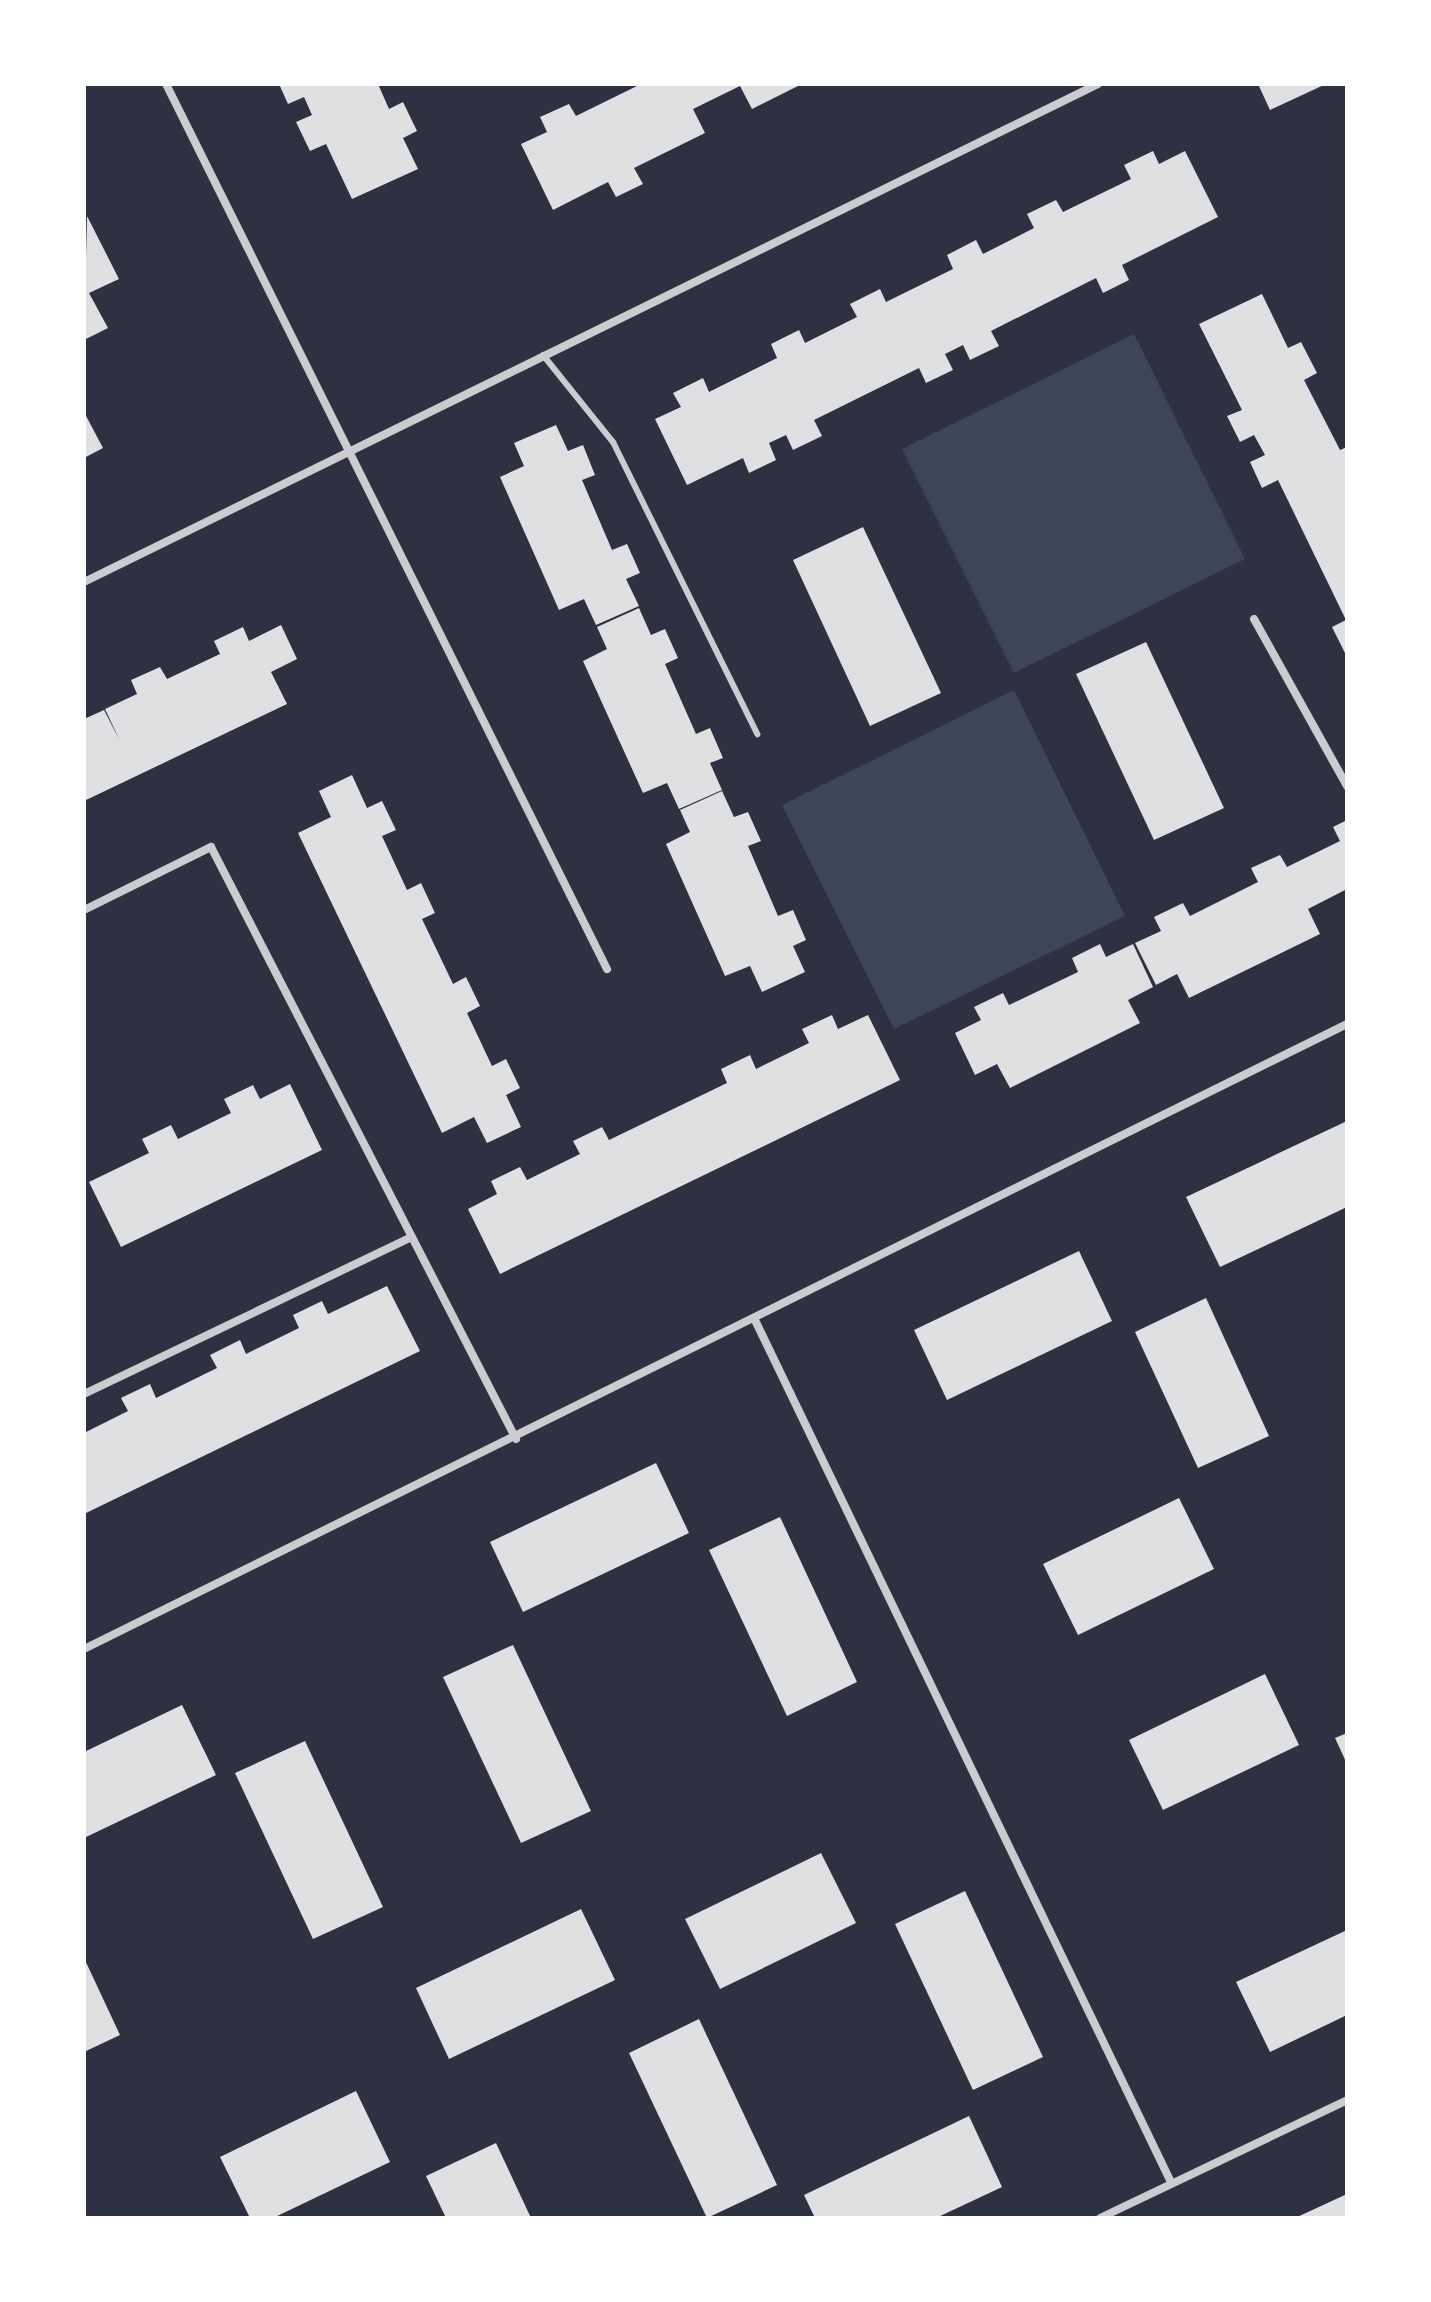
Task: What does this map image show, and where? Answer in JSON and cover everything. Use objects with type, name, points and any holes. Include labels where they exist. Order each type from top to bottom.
[{"type":"street","points":[[166,84],[607,969]]},
{"type":"street","points":[[84,582],[1098,84]]},
{"type":"street","points":[[1254,619],[1347,786]]},
{"type":"street","points":[[84,910],[211,847],[516,1439]]},
{"type":"street","points":[[84,1649],[516,1439],[1347,1024]]},
{"type":"street","points":[[84,1394],[411,1237]]},
{"type":"street","points":[[754,1318],[1171,2182]]},
{"type":"street","points":[[1100,2218],[1347,2100]]},
{"type":"lane","points":[[543,355],[613,442],[757,734]]},
{"type":"shaded area","points":[[1134,334],[1245,559],[1014,673],[902,449]]},
{"type":"shaded area","points":[[1014,690],[1125,916],[894,1029],[782,805]]},
{"type":"building","points":[[279,84],[378,84],[389,109],[403,102],[417,131],[403,138],[418,169],[352,199],[326,144],[310,151],[296,122],[312,115],[304,97],[288,104]]},
{"type":"building","points":[[641,84],[802,84],[752,109],[740,86],[693,109],[705,133],[634,168],[643,184],[616,197],[608,182],[553,210],[521,144],[547,132],[540,117],[569,104],[576,116]]},
{"type":"building","points":[[1258,84],[1326,84],[1270,110]]},
{"type":"building","points":[[1153,151],[1159,164],[1185,151],[1218,217],[1122,265],[1129,280],[1103,293],[1096,278],[991,331],[999,346],[970,360],[963,345],[945,354],[953,370],[926,383],[919,368],[814,420],[822,436],[793,450],[786,435],[769,443],[776,460],[749,473],[743,458],[687,485],[655,419],[681,407],[673,393],[703,378],[709,392],[777,358],[771,344],[799,330],[805,343],[857,317],[850,304],[880,289],[886,302],[953,269],[947,255],[976,240],[983,254],[1034,228],[1027,214],[1056,200],[1063,212],[1131,179],[1124,165]]},
{"type":"building","points":[[87,216],[119,279],[89,293],[108,328],[84,340]]},
{"type":"building","points":[[1262,294],[1288,348],[1301,342],[1317,373],[1304,380],[1340,450],[1347,447],[1347,657],[1332,627],[1346,620],[1278,480],[1262,488],[1250,462],[1265,455],[1254,435],[1240,442],[1227,416],[1242,410],[1199,324]]},
{"type":"building","points":[[84,412],[103,448],[84,458]]},
{"type":"building","points":[[556,425],[568,451],[583,445],[595,475],[582,480],[612,550],[627,544],[640,573],[626,579],[639,606],[596,625],[584,599],[559,610],[500,477],[524,466],[514,443]]},
{"type":"building","points":[[863,527],[941,693],[870,726],[793,560]]},
{"type":"building","points":[[639,608],[651,635],[665,629],[678,658],[665,664],[696,734],[710,728],[723,758],[710,763],[722,790],[679,809],[667,783],[643,793],[583,661],[607,649],[597,627]]},
{"type":"building","points":[[281,625],[297,659],[271,672],[287,704],[84,801],[84,719],[104,710],[120,741],[105,709],[137,694],[131,680],[160,667],[167,679],[220,654],[214,641],[243,627],[249,641]]},
{"type":"building","points":[[1146,642],[1224,808],[1154,840],[1076,674]]},
{"type":"building","points":[[352,775],[367,808],[382,801],[396,830],[382,836],[407,890],[421,883],[435,913],[422,919],[453,984],[466,977],[480,1006],[467,1013],[492,1066],[506,1059],[520,1088],[506,1095],[521,1127],[487,1143],[474,1117],[442,1133],[298,833],[331,817],[319,791]]},
{"type":"building","points":[[722,791],[734,817],[748,812],[761,841],[748,846],[778,916],[793,910],[806,940],[793,946],[805,972],[762,992],[750,966],[725,976],[666,844],[690,832],[680,810]]},
{"type":"building","points":[[1347,820],[1347,889],[1308,909],[1320,934],[1189,998],[1177,974],[1156,985],[1135,943],[1161,931],[1154,917],[1183,903],[1190,916],[1258,882],[1251,868],[1280,855],[1287,867],[1340,841],[1333,827]]},
{"type":"building","points":[[1100,944],[1106,957],[1133,944],[1153,987],[1128,1000],[1140,1023],[1010,1088],[997,1064],[975,1075],[955,1033],[981,1020],[974,1007],[1003,993],[1009,1005],[1078,972],[1072,958]]},
{"type":"building","points":[[832,1015],[838,1029],[868,1015],[900,1080],[500,1274],[468,1209],[497,1194],[491,1181],[520,1167],[527,1180],[580,1154],[573,1141],[602,1127],[609,1140],[727,1083],[721,1069],[750,1055],[756,1069],[809,1043],[802,1029]]},
{"type":"building","points":[[290,1084],[322,1150],[121,1247],[89,1182],[149,1153],[142,1139],[171,1125],[178,1139],[231,1113],[224,1099],[253,1085],[260,1099]]},
{"type":"building","points":[[1347,1121],[1347,1207],[1220,1267],[1186,1197]]},
{"type":"building","points":[[1079,1251],[1112,1321],[947,1400],[914,1330]]},
{"type":"building","points":[[387,1286],[420,1351],[84,1514],[84,1433],[128,1411],[121,1398],[150,1384],[156,1398],[217,1368],[210,1355],[240,1340],[246,1354],[299,1328],[293,1315],[322,1301],[328,1314]]},
{"type":"building","points":[[1206,1298],[1269,1436],[1198,1468],[1135,1332]]},
{"type":"building","points":[[656,1463],[689,1533],[523,1612],[490,1542]]},
{"type":"building","points":[[1179,1498],[1214,1569],[1078,1635],[1043,1564]]},
{"type":"building","points":[[780,1517],[857,1682],[787,1716],[709,1550]]},
{"type":"building","points":[[513,1645],[591,1811],[521,1843],[443,1677]]},
{"type":"building","points":[[1265,1674],[1299,1745],[1163,1810],[1129,1740]]},
{"type":"building","points":[[182,1705],[216,1775],[84,1838],[84,1752]]},
{"type":"building","points":[[1347,1733],[1347,1764],[1335,1738]]},
{"type":"building","points":[[305,1741],[383,1907],[313,1939],[235,1773]]},
{"type":"building","points":[[821,1853],[856,1923],[720,1989],[685,1919]]},
{"type":"building","points":[[965,1891],[1043,2057],[973,2090],[895,1924]]},
{"type":"building","points":[[581,1909],[615,1980],[449,2059],[416,1988]]},
{"type":"building","points":[[1347,1930],[1347,2015],[1270,2052],[1236,1982]]},
{"type":"building","points":[[84,1958],[120,2035],[84,2052]]},
{"type":"building","points":[[699,2019],[777,2185],[707,2218],[629,2053]]},
{"type":"building","points":[[356,2091],[390,2162],[273,2218],[250,2218],[220,2157]]},
{"type":"building","points":[[969,2116],[1002,2187],[936,2218],[815,2218],[804,2195]]},
{"type":"building","points":[[496,2143],[531,2218],[446,2218],[426,2176]]},
{"type":"building","points":[[1347,2194],[1347,2218],[1295,2218]]}]
